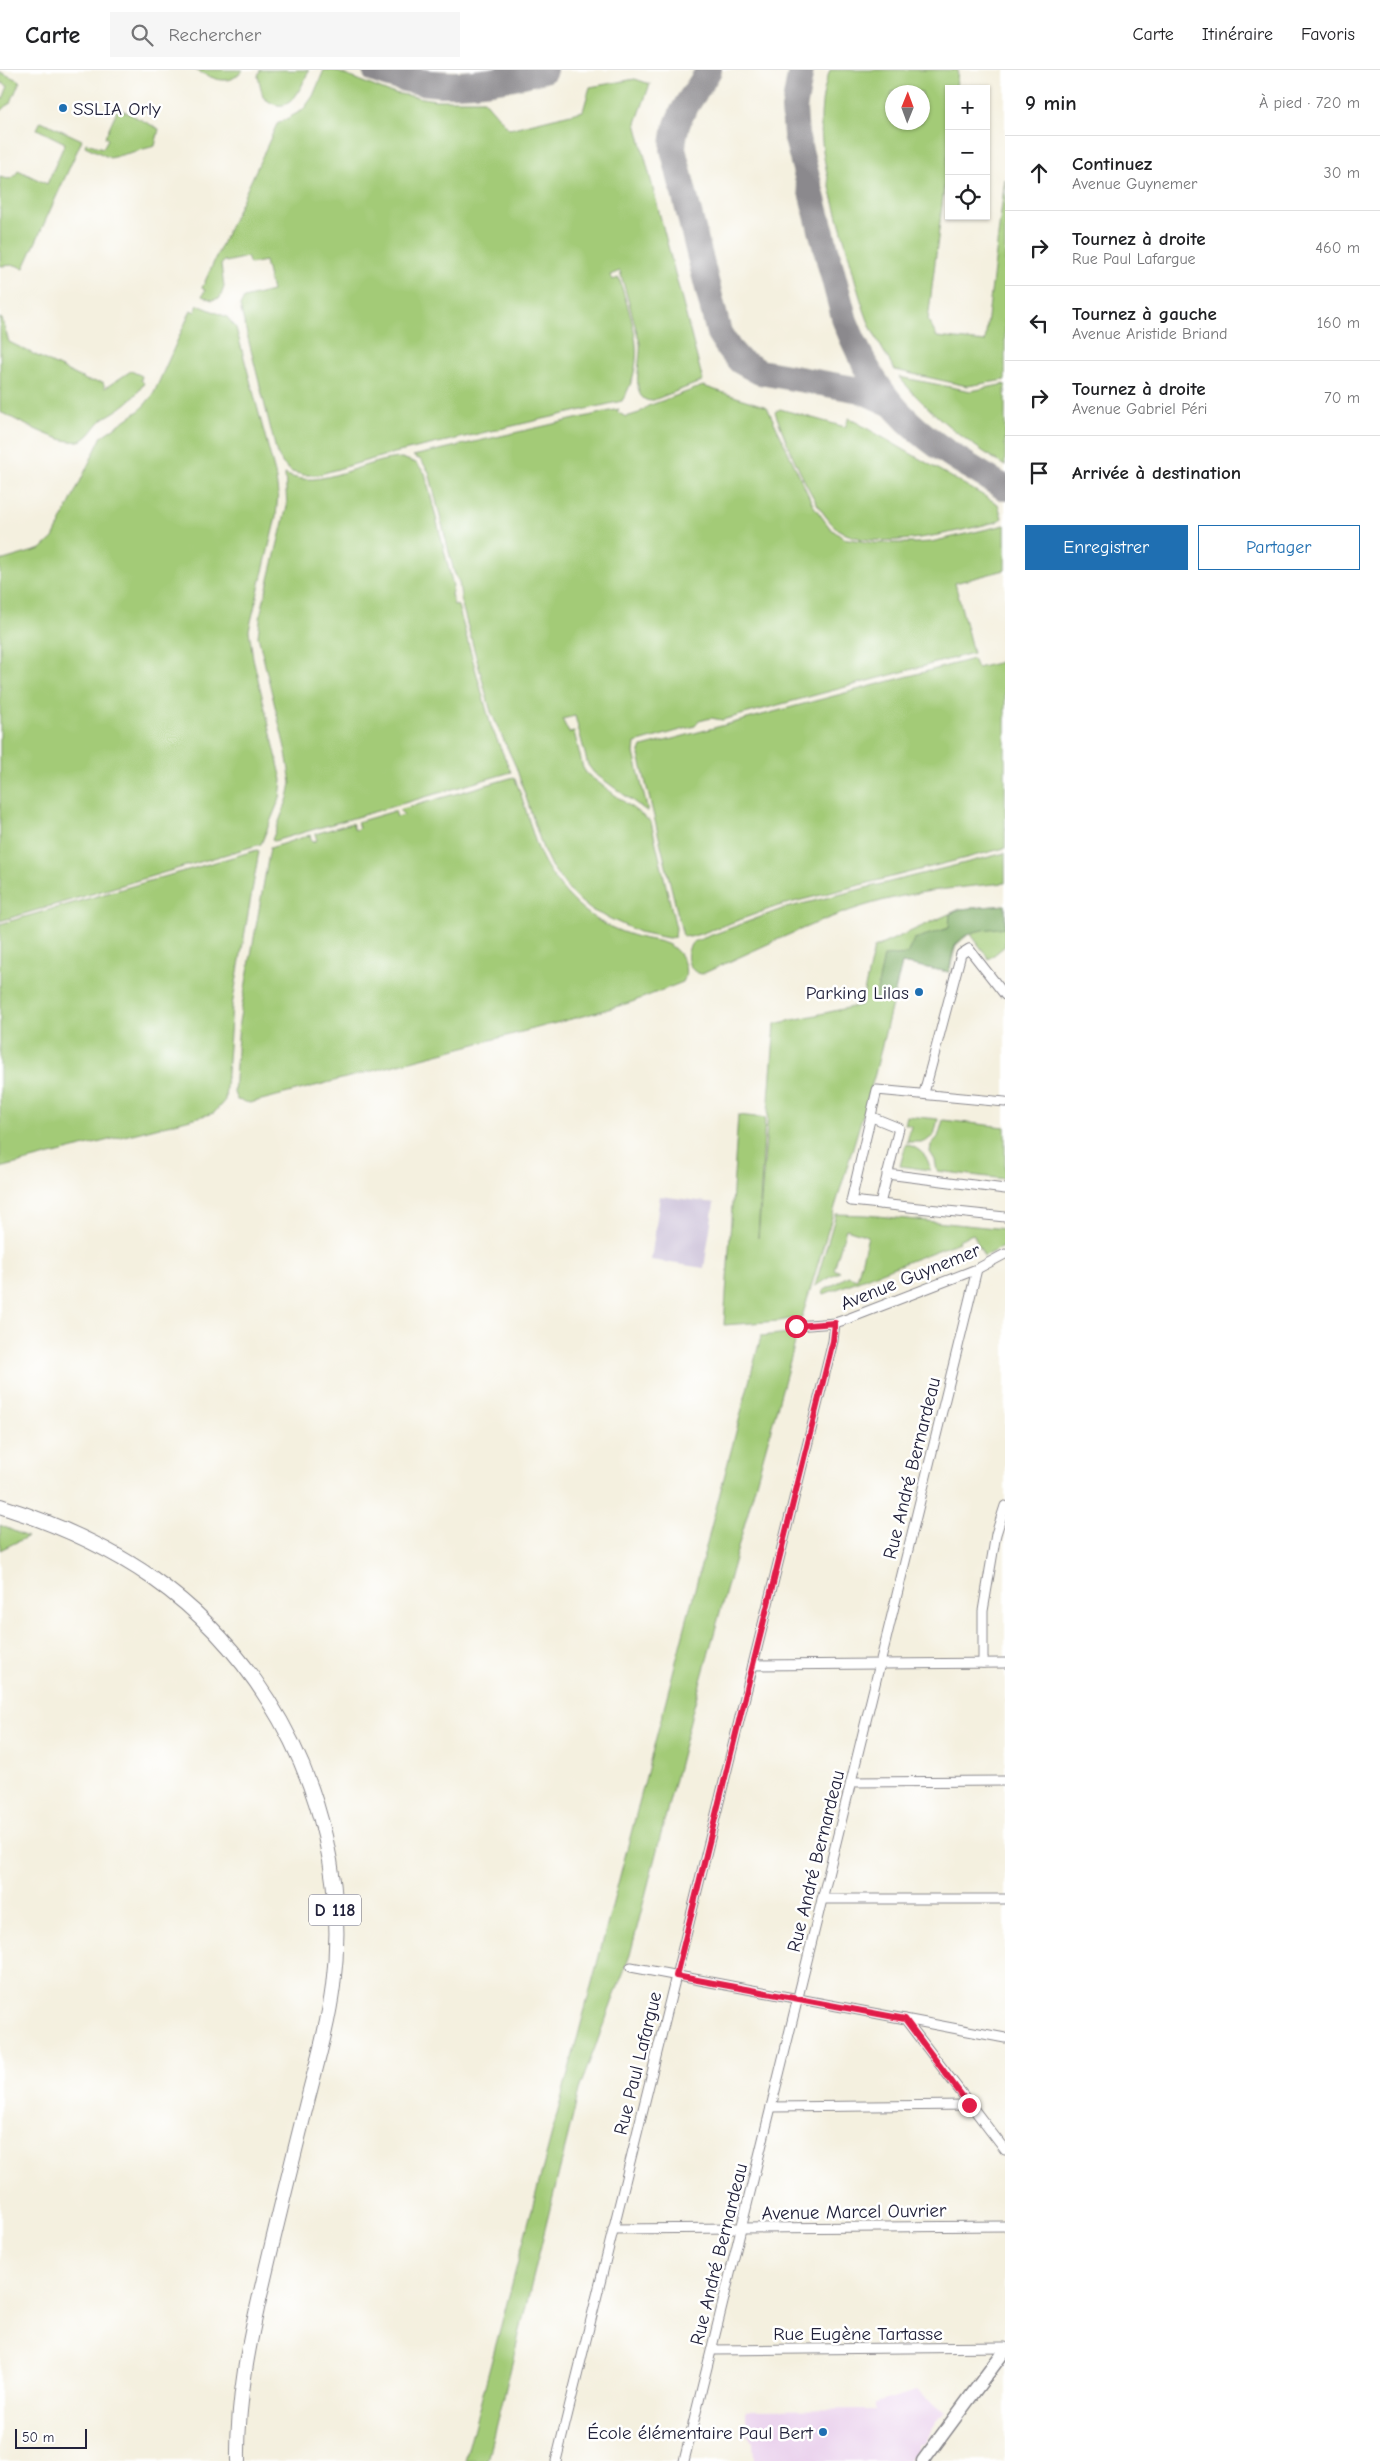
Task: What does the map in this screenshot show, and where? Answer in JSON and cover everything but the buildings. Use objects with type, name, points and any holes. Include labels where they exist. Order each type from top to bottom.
[{"type":"main road","name":"D 118","points":[[0,1506],[73,1532],[140,1568],[183,1600],[218,1633],[243,1663],[281,1719],[298,1754],[320,1817],[334,1885],[336,1928],[333,1985],[322,2044],[251,2334],[241,2407],[238,2461]]},
{"type":"street","points":[[924,1093],[961,954],[969,949],[1005,995]]},
{"type":"street","points":[[1005,1102],[877,1090],[872,1118],[851,1201],[1005,1217]]},
{"type":"street","points":[[872,1118],[900,1128],[880,1204]]},
{"type":"street","points":[[887,1174],[1005,1188]]},
{"type":"street","name":"Avenue Guynemer","points":[[796,1326],[835,1323],[978,1269],[1005,1254]]},
{"type":"street","name":"Rue André Bernardeau","points":[[684,2461],[978,1269]]},
{"type":"street","name":"Rue Paul Lafargue","points":[[556,2461],[833,1341],[835,1323]]},
{"type":"street","points":[[983,1663],[983,1611],[996,1534],[1005,1506]]},
{"type":"street","points":[[753,1665],[1005,1663]]},
{"type":"street","points":[[851,1782],[1005,1781]]},
{"type":"street","points":[[822,1899],[1005,1899]]},
{"type":"street","points":[[630,1967],[1005,2038]]},
{"type":"street","points":[[905,2019],[1005,2150]]},
{"type":"street","points":[[771,2107],[969,2105]]},
{"type":"street","name":"Avenue Marcel Ouvrier","points":[[613,2229],[1005,2226]]},
{"type":"street","points":[[923,2461],[1005,2349]]},
{"type":"street","name":"Rue Eugène Tartasse","points":[[712,2350],[1005,2349]]},
{"type":"shaded area","points":[[660,1196],[714,1203],[704,1268],[651,1260]]},
{"type":"shaded area","points":[[916,2391],[945,2412],[922,2443],[918,2444],[916,2447],[918,2449],[908,2461],[754,2461],[753,2442],[746,2430],[746,2410],[875,2409],[875,2403]]},
{"type":"green space","points":[[195,70],[243,70],[232,79],[220,80]]},
{"type":"green space","points":[[260,70],[309,70],[302,86],[292,100],[287,104],[280,105],[272,103],[263,97],[258,76]]},
{"type":"green space","points":[[324,70],[333,70],[388,92],[435,100],[484,100],[509,129],[583,111],[590,87],[635,79],[650,84],[636,123],[703,381],[651,401],[644,399],[640,394],[638,378],[640,343],[620,271],[610,275],[612,280],[619,278],[636,340],[635,370],[622,401],[390,454],[317,475],[304,475],[292,472],[283,464],[277,454],[240,306],[244,298],[272,291],[265,261],[250,264],[247,257],[226,262],[225,260],[221,265],[224,287],[220,298],[212,300],[202,296],[205,290],[202,288],[277,124],[303,110],[313,96]]},
{"type":"green space","points":[[830,70],[958,70],[956,85],[945,85],[945,181],[928,320],[937,337],[985,342],[1005,179],[1005,380],[967,386],[895,370],[875,335],[864,310],[829,181],[821,136],[821,114]]},
{"type":"green space","points":[[0,72],[20,81],[11,102],[0,112],[0,98],[3,99],[8,86],[0,82]]},
{"type":"green space","points":[[118,108],[159,129],[155,146],[110,158],[85,146],[86,143],[103,148],[108,139],[105,137]]},
{"type":"green space","points":[[41,121],[82,140],[24,268],[15,265],[0,266],[0,177],[11,178],[15,176],[18,170],[47,184],[65,143],[37,129]]},
{"type":"green space","points":[[198,305],[227,317],[236,328],[275,473],[278,493],[276,517],[249,630],[253,658],[282,780],[280,798],[261,844],[0,921],[0,561],[41,549],[53,538],[102,436],[140,410],[153,395],[191,310],[195,312]]},
{"type":"green space","points":[[0,318],[2,319],[9,342],[88,381],[103,382],[105,388],[131,371],[142,376],[141,380],[144,383],[132,399],[104,418],[82,440],[65,440],[41,432],[0,412]]},
{"type":"green space","points":[[899,377],[971,391],[1005,384],[1005,466],[948,426]]},
{"type":"green space","points":[[703,386],[767,407],[813,505],[830,528],[843,538],[875,543],[931,542],[1005,525],[1005,570],[955,583],[973,653],[722,720],[711,718],[699,721],[695,726],[635,743],[634,753],[648,812],[594,773],[588,765],[575,716],[562,719],[569,733],[574,732],[583,768],[587,774],[651,822],[676,928],[675,937],[668,938],[639,932],[591,910],[573,895],[551,866],[543,849],[516,767],[491,712],[462,605],[459,582],[454,572],[429,472],[421,460],[413,456],[619,409],[617,412],[626,417],[639,413],[648,406]]},
{"type":"green space","points":[[780,409],[845,427],[849,418],[998,504],[1002,518],[996,522],[939,535],[894,540],[873,540],[854,537],[839,530],[820,508],[802,476],[775,412]]},
{"type":"green space","points":[[402,458],[416,463],[425,473],[453,586],[451,595],[454,605],[458,606],[491,726],[511,772],[274,841],[272,840],[288,798],[291,783],[286,752],[258,636],[261,612],[287,506],[285,474],[298,478],[313,479],[343,473],[388,459]]},
{"type":"green space","points":[[973,659],[977,668],[1005,661],[1005,848],[778,906],[700,934],[690,937],[683,936],[639,755],[642,747]]},
{"type":"green space","points":[[514,777],[537,846],[547,867],[561,887],[586,912],[606,925],[642,938],[663,942],[675,949],[684,962],[686,972],[683,982],[632,1002],[598,1012],[250,1103],[237,1100],[234,1093],[239,1022],[270,848],[310,835],[312,842],[317,840],[315,834],[352,823],[355,830],[359,828],[357,822],[395,811],[397,817],[404,815],[399,810]]},
{"type":"green space","points":[[257,850],[259,851],[232,1006],[225,1100],[214,1113],[0,1168],[0,924]]},
{"type":"green space","points":[[1005,853],[1005,883],[915,894],[861,907],[792,933],[702,974],[693,970],[688,961],[688,951],[693,942],[782,909]]},
{"type":"green space","points":[[1005,905],[1005,946],[989,959],[970,933],[956,945],[949,972],[902,963],[875,1074],[802,1317],[779,1321],[724,1325],[738,1115],[765,1118],[758,1238],[775,1024],[861,1005],[874,948],[960,909]]},
{"type":"green space","points":[[1005,905],[1005,927],[977,931],[959,940],[953,952],[949,972],[902,963],[894,995],[875,1000],[884,956],[907,954],[914,939],[949,928],[950,914],[960,909]]},
{"type":"green space","points":[[907,1116],[938,1119],[934,1135],[925,1142],[907,1142],[911,1126],[905,1124]]},
{"type":"green space","points":[[943,1120],[1005,1127],[1005,1179],[937,1171],[935,1160],[930,1152],[931,1145],[938,1137]]},
{"type":"green space","points":[[906,1144],[923,1153],[928,1161],[930,1170],[900,1166]]},
{"type":"green space","points":[[836,1214],[867,1215],[1005,1229],[1005,1246],[984,1256],[973,1234],[958,1240],[959,1242],[824,1294],[823,1291],[848,1276],[857,1279],[868,1236],[846,1229],[834,1269],[840,1272],[815,1286]]},
{"type":"green space","points":[[798,1332],[692,1713],[630,1955],[580,2087],[488,2461],[465,2461],[761,1336]]},
{"type":"green space","points":[[0,1525],[27,1537],[0,1550]]},
{"type":"taxiway","points":[[375,70],[396,77],[438,84],[481,82],[544,70]]},
{"type":"taxiway","points":[[709,70],[685,107],[674,136],[673,149],[719,333],[740,361],[760,372],[860,390],[889,403]]},
{"type":"taxiway","points":[[801,70],[794,109],[796,135],[845,321],[859,353],[890,402],[908,421],[950,454],[1005,488]]},
{"type":"place","name":"SSLIA Orly","points":[[63,108]]},
{"type":"place","name":"Parking Lilas","points":[[919,992]]},
{"type":"place","name":"École élémentaire Paul Bert","points":[[823,2432]]},
{"type":"route","points":[[796,1326],[835,1323],[833,1341],[676,1976],[905,2019],[969,2105]]}]
